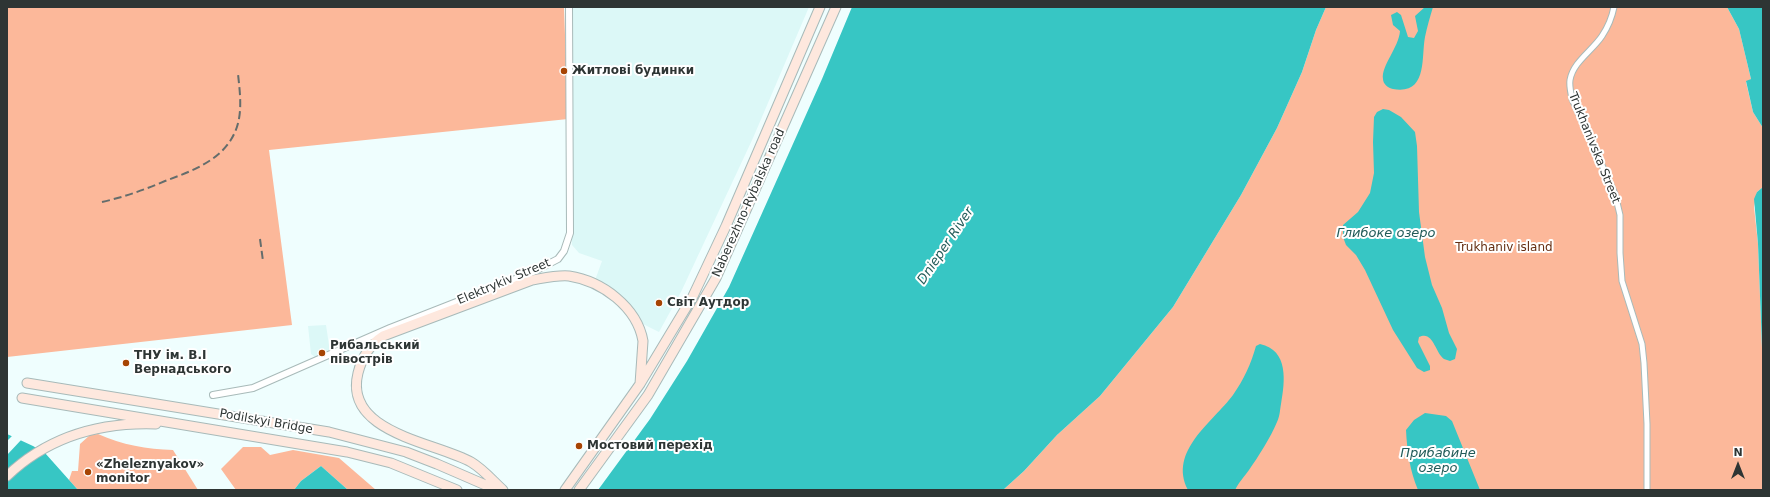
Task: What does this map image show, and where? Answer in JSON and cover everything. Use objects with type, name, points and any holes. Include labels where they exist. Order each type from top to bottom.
[{"type":"main road","name":"Naberezhno-Rybalska road","points":[[565,490],[640,384],[693,296],[711,261],[820,7]]},
{"type":"main road","name":"Naberezhno-Rybalska road","points":[[579,490],[648,395],[716,278],[836,7]]},
{"type":"main road","points":[[504,490],[472,462],[385,428],[368,414],[356,390],[357,378],[363,358],[369,347],[383,336],[532,280],[562,276],[584,280],[606,290],[633,315],[643,341],[640,384]]},
{"type":"main road","name":"Podilskyi Bridge","points":[[27,383],[329,432],[406,452],[497,490]]},
{"type":"main road","name":"Podilskyi Bridge","points":[[22,398],[190,424],[347,452],[391,463],[457,490]]},
{"type":"main road","name":"Podilskyi Bridge","points":[[7,476],[28,458],[44,447],[76,434],[121,425],[190,424]]},
{"type":"street","name":"Elektrykiv Street","points":[[214,395],[253,388],[390,328],[533,272],[558,258],[564,251],[570,233],[569,7]]},
{"type":"street","name":"Trukhanivska Street","points":[[1614,7],[1612,15],[1602,36],[1573,72],[1570,81],[1570,88],[1572,99],[1615,194],[1620,215],[1622,280],[1642,344],[1644,363],[1647,424],[1647,490]]},
{"type":"shaded area","points":[[571,7],[809,7],[753,138],[681,292],[659,332],[637,321],[594,283],[602,261],[579,253],[572,245],[573,121]]},
{"type":"shaded area","points":[[326,325],[330,352],[315,357],[311,354],[308,326]]},
{"type":"green space","points":[[7,7],[564,7],[568,119],[269,150],[292,325],[7,357]]},
{"type":"green space","name":"Trukhaniv island","points":[[1326,7],[1727,7],[1739,29],[1751,79],[1746,82],[1753,112],[1763,128],[1763,187],[1757,192],[1754,207],[1758,244],[1763,374],[1763,490],[1003,490],[1024,471],[1057,435],[1100,396],[1173,307],[1241,195],[1277,128],[1302,72],[1316,30]]},
{"type":"green space","points":[[98,434],[135,446],[173,450],[198,490],[78,490],[69,480],[72,471],[78,471],[80,444],[90,435]]},
{"type":"green space","points":[[243,447],[261,447],[270,455],[293,450],[339,458],[376,490],[348,490],[321,466],[301,481],[294,490],[236,490],[221,469]]},
{"type":"water","name":"Dnieper River","points":[[852,7],[1326,7],[1316,30],[1302,72],[1277,128],[1241,195],[1173,307],[1100,396],[1057,435],[1024,471],[1003,490],[598,490],[650,419],[687,361],[729,287],[822,79]]},
{"type":"water","points":[[1425,7],[1433,7],[1425,37],[1421,73],[1417,81],[1412,86],[1404,89],[1389,88],[1384,83],[1383,74],[1387,62],[1397,43],[1400,31],[1393,25],[1391,15],[1397,12],[1401,15],[1408,37],[1414,38],[1418,31],[1415,16]]},
{"type":"water","points":[[1727,7],[1763,7],[1763,128],[1753,112],[1746,81],[1751,79],[1739,29]]},
{"type":"water","name":"Глибоке озеро","points":[[1383,109],[1389,110],[1401,117],[1415,132],[1417,146],[1419,212],[1425,257],[1432,285],[1442,308],[1449,333],[1457,349],[1455,359],[1450,361],[1446,360],[1441,356],[1428,336],[1419,337],[1418,342],[1430,366],[1430,370],[1424,372],[1417,368],[1393,330],[1365,270],[1356,255],[1346,245],[1343,237],[1343,225],[1358,212],[1370,193],[1374,173],[1374,117],[1377,112]]},
{"type":"water","points":[[1763,187],[1763,374],[1758,244],[1754,199],[1757,192]]},
{"type":"water","points":[[1260,344],[1269,347],[1276,353],[1283,368],[1284,377],[1279,417],[1274,428],[1260,453],[1235,490],[1188,490],[1183,476],[1184,462],[1188,450],[1205,427],[1233,395],[1247,371],[1256,346]]},
{"type":"water","name":"Прибабине озеро","points":[[1425,413],[1446,416],[1452,421],[1480,490],[1418,490],[1409,461],[1406,430],[1414,420]]},
{"type":"water","points":[[7,434],[45,453],[78,490],[7,490]]},
{"type":"water","points":[[321,466],[348,490],[294,490],[301,481]]},
{"type":"pier","points":[[13,435],[22,439],[7,455],[7,441]]},
{"type":"railway","points":[[102,202],[134,193],[186,173],[206,163],[223,150],[230,142],[238,125],[240,111],[238,74]]},
{"type":"railway","points":[[260,239],[263,261]]},
{"type":"place","name":"Житлові будинки","points":[[564,71]]},
{"type":"place","name":"Світ Аутдор","points":[[659,303]]},
{"type":"place","name":"Рибальський півострів","points":[[322,353]]},
{"type":"place","name":"ТНУ ім. В.І Вернадського","points":[[126,363]]},
{"type":"place","name":"Мостовий перехід","points":[[579,446]]},
{"type":"place","name":"«Zheleznyakov» monitor","points":[[88,472]]}]
